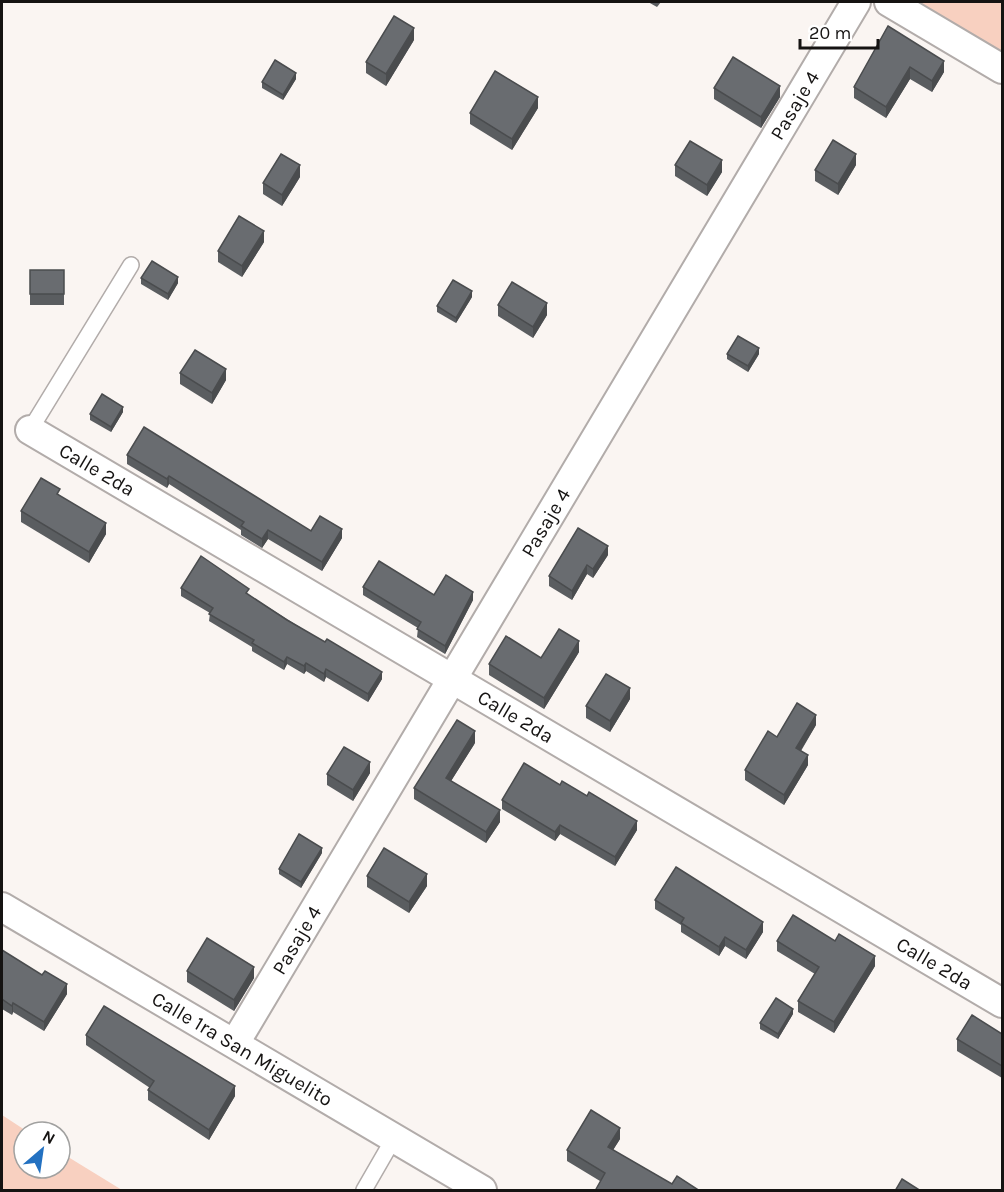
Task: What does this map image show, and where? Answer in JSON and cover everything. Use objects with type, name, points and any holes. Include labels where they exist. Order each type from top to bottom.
[{"type":"street","name":"Pasaje 4","points":[[235,1043],[451,677],[856,2]]},
{"type":"street","points":[[889,2],[1002,69]]},
{"type":"street","name":"Calle 2da","points":[[30,430],[1002,1003]]},
{"type":"street","name":"Calle 1ra San Miguelito","points":[[2,907],[482,1191]]},
{"type":"lane","points":[[30,430],[131,265]]},
{"type":"lane","points":[[364,1191],[394,1138]]},
{"type":"shaded area","points":[[883,2],[1002,2],[1002,69]]},
{"type":"shaded area","points":[[2,1115],[12,1122],[12,1180],[72,1180],[72,1159],[122,1190],[2,1190]]},
{"type":"building","points":[[394,16],[414,28],[386,74],[366,62]]},
{"type":"building","points":[[888,26],[944,61],[932,81],[910,67],[886,107],[854,87]]},
{"type":"building","points":[[733,57],[780,86],[761,117],[714,88]]},
{"type":"building","points":[[275,60],[296,73],[283,95],[262,82]]},
{"type":"building","points":[[495,71],[538,97],[512,139],[470,113]]},
{"type":"building","points":[[833,140],[856,154],[838,184],[815,170]]},
{"type":"building","points":[[690,141],[722,160],[707,185],[675,165]]},
{"type":"building","points":[[281,154],[300,165],[282,195],[263,183]]},
{"type":"building","points":[[239,216],[264,231],[242,266],[218,251]]},
{"type":"building","points":[[152,261],[178,277],[168,294],[141,278]]},
{"type":"building","points":[[30,270],[64,270],[64,294],[30,294]]},
{"type":"building","points":[[453,280],[472,291],[456,318],[437,306]]},
{"type":"building","points":[[512,282],[547,303],[533,327],[498,305]]},
{"type":"building","points":[[738,336],[759,348],[748,366],[727,354]]},
{"type":"building","points":[[195,350],[226,369],[212,393],[180,373]]},
{"type":"building","points":[[102,394],[123,407],[111,427],[90,414]]},
{"type":"building","points":[[144,427],[311,531],[320,516],[342,529],[322,562],[268,530],[262,539],[241,526],[244,522],[169,476],[167,479],[127,455]]},
{"type":"building","points":[[41,478],[60,489],[57,494],[106,523],[89,552],[21,511]]},
{"type":"building","points":[[578,528],[608,546],[593,569],[587,565],[572,591],[549,576]]},
{"type":"building","points":[[201,556],[249,589],[246,593],[287,620],[325,642],[327,639],[382,672],[368,694],[326,669],[324,674],[306,663],[304,666],[287,657],[284,662],[252,643],[254,640],[209,614],[213,608],[181,588]]},
{"type":"building","points":[[379,561],[434,595],[446,575],[473,592],[445,646],[417,629],[421,622],[363,587]]},
{"type":"building","points":[[559,629],[579,641],[544,698],[489,664],[506,636],[541,658]]},
{"type":"building","points":[[606,674],[630,688],[610,721],[586,706]]},
{"type":"building","points":[[797,703],[816,715],[796,748],[808,755],[784,795],[745,770],[768,731],[777,737]]},
{"type":"building","points":[[457,720],[475,731],[446,778],[500,810],[486,832],[414,788]]},
{"type":"building","points":[[344,747],[370,762],[353,790],[327,774]]},
{"type":"building","points":[[524,763],[560,785],[562,781],[587,796],[589,792],[637,821],[615,857],[560,825],[555,832],[502,800]]},
{"type":"building","points":[[299,834],[322,848],[301,882],[279,869]]},
{"type":"building","points":[[384,848],[427,874],[409,902],[367,876]]},
{"type":"building","points":[[676,867],[763,922],[746,950],[725,937],[719,947],[681,923],[684,918],[655,900]]},
{"type":"building","points":[[793,915],[835,941],[839,934],[875,956],[834,1022],[798,1001],[819,967],[777,941]]},
{"type":"building","points":[[207,938],[254,967],[234,1000],[187,971]]},
{"type":"building","points":[[2,950],[42,975],[45,971],[67,984],[44,1022],[2,999]]},
{"type":"building","points":[[776,998],[793,1009],[778,1034],[760,1023]]},
{"type":"building","points":[[104,1006],[235,1086],[209,1130],[148,1090],[154,1081],[86,1035]]},
{"type":"building","points":[[972,1015],[1002,1034],[1002,1066],[957,1039]]},
{"type":"building","points":[[591,1110],[620,1128],[608,1147],[672,1184],[677,1176],[700,1191],[595,1191],[605,1173],[567,1150]]},
{"type":"building","points":[[902,1179],[921,1191],[895,1191]]}]
